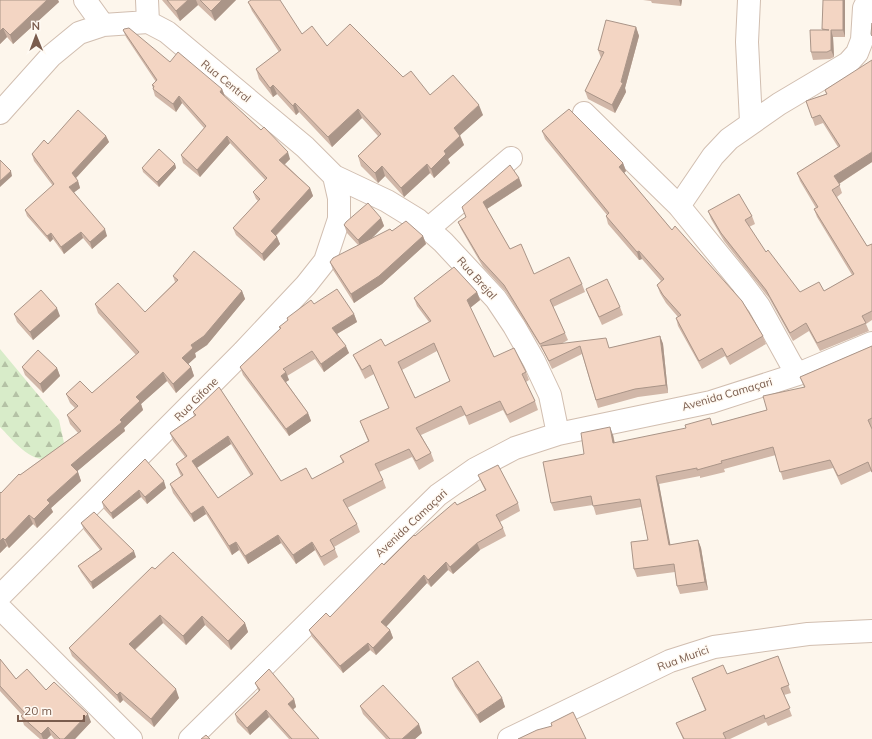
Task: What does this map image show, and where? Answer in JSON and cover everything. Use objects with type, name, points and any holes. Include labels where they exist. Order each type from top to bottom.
[{"type":"street","points":[[85,0],[103,25]]},
{"type":"street","points":[[0,114],[63,44],[79,33],[103,25],[148,22],[147,0]]},
{"type":"street","points":[[748,0],[751,122]]},
{"type":"street","points":[[678,206],[713,156],[729,139],[751,122],[848,63],[857,53],[862,40],[864,8],[868,0]]},
{"type":"street","name":"Rua Central","points":[[148,22],[167,32],[306,147],[334,176]]},
{"type":"street","points":[[584,113],[678,206],[759,306],[798,374]]},
{"type":"street","points":[[428,229],[511,158]]},
{"type":"street","name":"Rua Brejal","points":[[334,176],[387,201],[418,220],[443,242],[492,294],[514,326],[534,361],[550,395],[558,434]]},
{"type":"street","name":"Rua Gifone","points":[[0,596],[243,352],[306,285],[325,261],[339,219],[339,198],[334,176]]},
{"type":"street","name":"Avenida Camaçari","points":[[190,739],[438,495],[475,469],[515,448],[558,434],[711,402],[798,374],[872,343]]},
{"type":"street","points":[[0,608],[131,739]]},
{"type":"street","name":"Rua Murici","points":[[509,739],[670,661],[714,647],[808,634],[872,631]]},
{"type":"green space","points":[[0,349],[59,420],[64,443],[59,455],[48,459],[34,457],[21,449],[0,427]]},
{"type":"building","points":[[0,0],[47,0],[10,35],[3,28],[0,31]]},
{"type":"building","points":[[167,0],[188,0],[176,11]]},
{"type":"building","points":[[200,0],[222,0],[211,11]]},
{"type":"building","points":[[251,0],[280,0],[302,34],[312,26],[327,46],[350,24],[403,77],[411,71],[430,95],[453,75],[479,105],[454,128],[460,136],[444,151],[446,154],[431,169],[427,164],[401,188],[382,166],[375,173],[358,156],[381,134],[358,109],[328,137],[295,103],[293,106],[273,85],[270,88],[256,69],[281,50],[248,2]]},
{"type":"building","points":[[823,0],[843,0],[843,30],[831,30],[831,50],[827,52],[811,52],[810,30],[829,30],[822,29]]},
{"type":"building","points":[[606,20],[636,27],[621,82],[623,83],[612,105],[585,91],[604,52],[598,50]]},
{"type":"building","points":[[129,28],[170,62],[178,52],[222,89],[220,92],[261,130],[264,127],[288,152],[279,160],[310,188],[271,231],[277,237],[262,254],[233,228],[260,199],[253,192],[267,178],[227,136],[197,170],[181,155],[206,126],[179,96],[173,104],[153,89],[154,86],[152,85],[157,80],[123,30]]},
{"type":"building","points":[[872,60],[872,152],[834,176],[840,185],[832,190],[867,246],[872,244],[872,311],[862,316],[866,323],[817,343],[806,323],[790,333],[766,290],[721,233],[708,211],[739,194],[752,216],[745,220],[766,252],[768,250],[800,292],[819,282],[824,291],[854,274],[814,209],[818,207],[797,173],[840,146],[820,115],[812,118],[806,101],[827,94],[825,90]]},
{"type":"building","points":[[569,109],[623,163],[619,167],[672,230],[675,226],[742,301],[763,336],[727,357],[722,348],[699,361],[676,318],[681,315],[663,295],[657,285],[664,279],[639,251],[637,252],[606,216],[609,213],[542,131]]},
{"type":"building","points":[[78,110],[106,136],[72,173],[78,181],[69,187],[105,229],[90,242],[81,232],[61,247],[51,233],[47,236],[25,210],[54,184],[32,154],[44,140],[48,144]]},
{"type":"building","points":[[159,149],[175,164],[157,182],[142,168]]},
{"type":"building","points":[[0,160],[11,171],[0,181]]},
{"type":"building","points":[[510,165],[519,178],[483,202],[510,249],[521,244],[534,274],[569,257],[582,284],[550,300],[565,333],[540,344],[504,285],[480,259],[458,222],[466,217],[462,207]]},
{"type":"building","points":[[368,203],[381,218],[358,240],[344,225]]},
{"type":"building","points":[[406,221],[423,236],[379,276],[351,294],[330,262],[333,258],[390,229],[392,231]]},
{"type":"building","points":[[194,251],[242,291],[204,336],[191,345],[193,348],[182,358],[191,367],[173,384],[163,372],[136,397],[140,401],[120,420],[122,422],[71,465],[78,472],[47,500],[50,503],[34,519],[29,515],[5,540],[3,538],[0,541],[0,492],[1,493],[19,474],[20,475],[81,431],[67,415],[78,406],[66,394],[80,381],[92,393],[139,352],[95,304],[118,283],[145,312],[178,280],[173,276]]},
{"type":"building","points":[[454,267],[477,292],[467,300],[494,357],[514,348],[526,372],[522,374],[535,401],[507,415],[500,401],[466,416],[461,406],[416,428],[431,453],[416,461],[409,449],[375,464],[383,480],[343,500],[357,524],[330,540],[335,549],[321,557],[312,542],[293,555],[278,535],[245,556],[236,542],[229,546],[203,506],[191,514],[170,484],[183,475],[176,464],[187,456],[170,433],[196,415],[193,412],[219,387],[281,481],[306,468],[312,479],[344,462],[340,456],[369,441],[360,421],[389,408],[370,365],[362,370],[353,355],[381,339],[385,346],[431,321],[414,298]],"holes":[[[434,343],[450,381],[415,398],[398,362]],[[228,436],[253,474],[218,498],[192,461]]]},
{"type":"building","points":[[607,279],[620,307],[599,317],[586,289]]},
{"type":"building","points":[[337,289],[354,314],[332,328],[346,346],[321,364],[312,351],[283,369],[286,372],[281,376],[308,413],[286,429],[240,367],[281,328],[279,327],[288,320],[287,318],[311,300],[314,304]]},
{"type":"building","points":[[41,290],[57,308],[30,332],[14,314]]},
{"type":"building","points":[[660,336],[666,385],[635,389],[596,400],[580,346],[549,361],[541,346],[606,338],[609,348]]},
{"type":"building","points":[[872,346],[872,418],[868,420],[872,429],[872,472],[868,462],[838,476],[830,460],[780,472],[773,447],[721,461],[722,463],[697,470],[697,468],[656,476],[669,545],[698,540],[705,582],[677,586],[674,564],[634,569],[631,542],[648,540],[640,499],[593,506],[591,496],[551,503],[543,462],[584,454],[581,433],[610,427],[613,443],[686,428],[685,425],[710,418],[712,425],[767,410],[763,396],[805,387],[800,377]]},
{"type":"building","points":[[38,350],[57,368],[40,384],[22,367]]},
{"type":"building","points":[[145,459],[164,481],[145,497],[139,490],[111,513],[102,502]]},
{"type":"building","points":[[498,465],[518,503],[496,515],[503,528],[477,543],[450,567],[446,562],[428,580],[424,575],[381,622],[390,630],[373,648],[368,643],[340,666],[309,630],[326,613],[330,617],[382,563],[384,565],[414,535],[415,536],[455,502],[457,505],[486,490],[478,475]]},
{"type":"building","points":[[94,512],[134,551],[91,582],[78,566],[102,549],[81,523]]},
{"type":"building","points":[[173,552],[245,623],[228,641],[202,616],[183,636],[160,615],[129,644],[176,689],[151,719],[120,692],[117,695],[69,648],[152,567],[155,569]]},
{"type":"building","points":[[778,656],[789,685],[781,688],[790,708],[765,719],[764,715],[723,733],[726,739],[684,739],[676,723],[706,710],[692,678],[723,665],[727,674]]},
{"type":"building","points":[[0,659],[16,679],[27,669],[46,690],[54,682],[88,714],[64,739],[60,739],[48,727],[41,734],[21,716],[25,713],[0,686]]},
{"type":"building","points":[[478,661],[502,698],[477,715],[452,678]]},
{"type":"building","points":[[269,669],[294,699],[288,704],[319,739],[292,739],[266,710],[247,728],[235,714],[260,690],[255,683]]},
{"type":"building","points":[[383,685],[419,724],[402,739],[390,739],[360,706]]},
{"type":"building","points":[[573,712],[586,739],[518,739],[537,730],[552,726],[551,723]]},
{"type":"building","points":[[206,735],[210,739],[201,739]]}]
